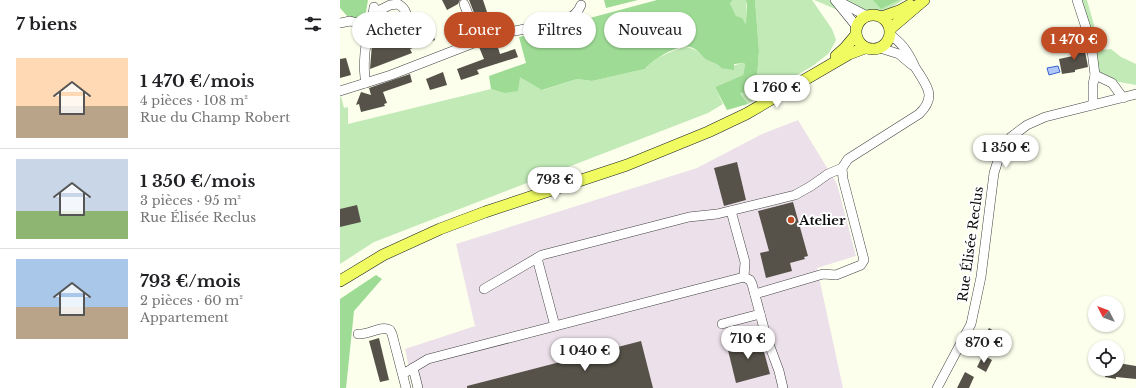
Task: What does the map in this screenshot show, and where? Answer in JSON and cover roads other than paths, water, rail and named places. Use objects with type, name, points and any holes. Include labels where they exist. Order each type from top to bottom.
[{"type":"main road","points":[[822,69],[845,48],[862,19],[872,15],[882,17],[899,11],[919,0]]},
{"type":"main road","points":[[340,281],[383,255],[428,234],[485,212],[656,154],[708,132],[761,105],[849,54],[865,48],[880,48],[885,45],[890,32],[924,0]]},
{"type":"main road","points":[[882,17],[889,24],[890,32]]},
{"type":"main road","points":[[856,31],[858,40],[865,48]]},
{"type":"street","points":[[836,0],[867,16]]},
{"type":"street","points":[[836,0],[856,31]]},
{"type":"street","points":[[1077,0],[1091,43],[1095,74],[1093,84],[1093,105]]},
{"type":"street","points":[[373,12],[374,10],[398,4],[404,7],[406,12]]},
{"type":"street","points":[[464,4],[467,12]]},
{"type":"street","points":[[515,31],[565,20],[577,13],[581,5]]},
{"type":"street","points":[[340,23],[352,22]]},
{"type":"street","points":[[484,289],[542,255],[688,217],[717,214],[795,195],[828,174],[842,168],[848,159],[919,114],[925,108],[929,99],[929,90],[924,81],[904,47],[890,32]]},
{"type":"street","points":[[366,48],[364,69],[366,83]]},
{"type":"street","points":[[340,91],[366,83],[459,48]]},
{"type":"street","points":[[880,48],[898,54],[916,68]]},
{"type":"street","points":[[1095,74],[1112,83],[1124,98]]},
{"type":"street","name":"Rue Élisée Reclus","points":[[936,388],[971,324],[981,277],[994,173],[1000,154],[1011,137],[1027,125],[1045,117],[1136,94]]},
{"type":"street","points":[[755,294],[823,274],[836,276],[861,265],[864,260],[843,179],[842,168]]},
{"type":"street","points":[[731,211],[745,262],[744,277]]},
{"type":"street","points":[[537,258],[555,326]]},
{"type":"street","points":[[744,277],[751,282],[783,388]]},
{"type":"street","points":[[403,374],[428,359],[744,277]]},
{"type":"street","points":[[722,324],[760,314]]},
{"type":"street","points":[[358,334],[366,334],[384,328],[390,330],[406,388]]},
{"type":"street","points":[[413,368],[418,388]]},
{"type":"water","points":[[1058,66],[1060,72],[1049,75],[1047,68]]},
{"type":"place","name":"Atelier","points":[[791,220]]}]
